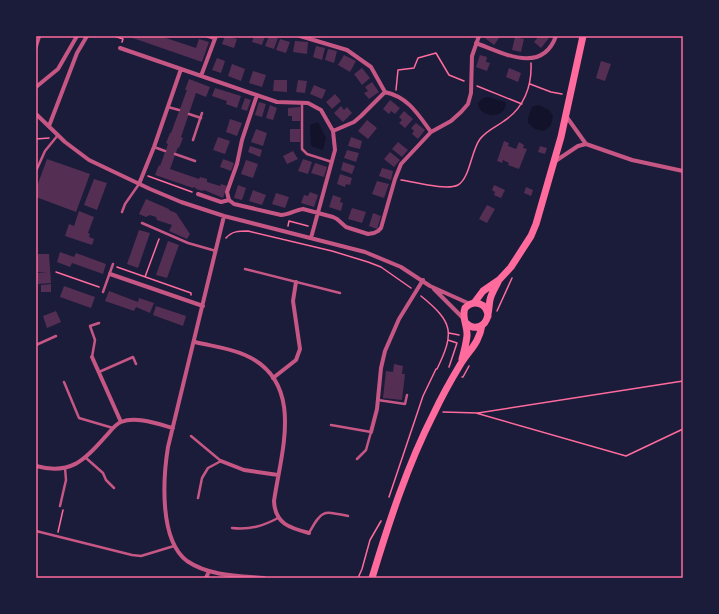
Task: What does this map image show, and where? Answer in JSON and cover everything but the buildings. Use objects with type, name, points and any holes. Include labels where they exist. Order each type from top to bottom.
[{"type":"main road","points":[[461,363],[467,337],[464,310],[483,291],[499,280],[517,260],[531,236],[542,206],[566,116],[583,36]]},
{"type":"main road","points":[[465,321],[474,327],[482,325],[487,320],[490,298],[499,280]]},
{"type":"main road","points":[[472,303],[480,303],[485,307],[488,316]]},
{"type":"main road","points":[[374,578],[402,486],[414,456],[434,411],[461,363],[478,341],[482,325]]},
{"type":"street","points":[[36,87],[53,73],[62,63],[77,36]]},
{"type":"street","points":[[49,126],[78,53],[87,36]]},
{"type":"street","points":[[300,36],[347,50],[371,67],[385,92],[395,94],[415,109],[431,132]]},
{"type":"street","points":[[198,194],[221,202],[228,200],[234,204],[281,215],[286,215],[298,209],[317,212],[337,219],[346,227],[368,234],[374,234],[381,228],[394,179],[401,164],[431,132],[452,121],[462,112],[470,98],[472,84],[472,56],[479,36]]},
{"type":"street","points":[[476,43],[521,59],[531,59],[547,52],[553,44],[556,36]]},
{"type":"street","points":[[201,76],[216,38]]},
{"type":"street","points":[[120,48],[277,102],[302,102],[315,106],[321,110],[333,131],[335,150],[311,238]]},
{"type":"street","points":[[139,184],[154,147],[181,69]]},
{"type":"street","points":[[333,131],[354,122],[385,92]]},
{"type":"street","points":[[228,200],[228,192],[237,164],[242,140],[258,95]]},
{"type":"street","points":[[37,115],[58,135],[89,160],[181,202],[224,216],[348,246],[401,267],[423,280],[465,321]]},
{"type":"street","points":[[566,116],[586,144]]},
{"type":"street","points":[[554,162],[578,146],[586,144],[632,160],[683,171]]},
{"type":"street","points":[[224,216],[166,463],[165,495],[168,525],[175,546],[188,561],[209,571],[232,576],[264,578]]},
{"type":"street","points":[[110,274],[202,306]]},
{"type":"street","points":[[370,432],[378,400],[381,368],[387,346],[396,325],[423,280]]},
{"type":"street","points":[[273,378],[296,360],[300,349],[293,300],[296,282]]},
{"type":"street","points":[[430,286],[472,303]]},
{"type":"street","points":[[195,342],[246,355],[265,369],[273,378],[281,392],[286,414],[285,436],[274,501],[274,510],[278,518],[284,524],[309,533]]},
{"type":"street","points":[[92,357],[121,422]]},
{"type":"street","points":[[36,466],[54,469],[65,468],[75,464],[86,458],[113,428],[121,422],[136,420],[173,428]]},
{"type":"street","points":[[221,461],[244,470],[278,476]]},
{"type":"street","points":[[206,578],[209,571]]},
{"type":"lane","points":[[36,49],[40,36]]},
{"type":"lane","points":[[206,36],[216,38]]},
{"type":"lane","points":[[302,102],[302,149],[307,154],[332,162]]},
{"type":"lane","points":[[168,106],[179,110]]},
{"type":"lane","points":[[193,140],[202,113]]},
{"type":"lane","points":[[189,114],[201,118]]},
{"type":"lane","points":[[36,171],[45,152],[58,135]]},
{"type":"lane","points":[[154,147],[165,151]]},
{"type":"lane","points":[[175,154],[195,161]]},
{"type":"lane","points":[[122,212],[125,204],[139,184]]},
{"type":"lane","points":[[142,223],[188,243],[216,249]]},
{"type":"lane","points":[[104,290],[113,265]]},
{"type":"lane","points":[[245,269],[340,293]]},
{"type":"lane","points":[[92,357],[95,340],[90,326],[99,323]]},
{"type":"lane","points":[[36,345],[56,336]]},
{"type":"lane","points":[[99,372],[133,357],[136,364]]},
{"type":"lane","points":[[64,382],[79,418],[113,428]]},
{"type":"lane","points":[[378,400],[406,404],[406,395]]},
{"type":"lane","points":[[331,425],[370,432],[366,450],[357,459]]},
{"type":"lane","points":[[191,436],[221,461],[208,468],[202,478],[198,498]]},
{"type":"lane","points":[[86,458],[103,473],[106,480],[114,488]]},
{"type":"lane","points":[[60,506],[66,480],[65,468]]},
{"type":"lane","points":[[309,533],[316,520],[322,514],[329,512],[348,516]]},
{"type":"lane","points":[[232,528],[244,530],[256,528],[278,518]]},
{"type":"lane","points":[[36,531],[136,556],[175,546]]},
{"type":"path","points":[[114,36],[123,40],[120,48]]},
{"type":"path","points":[[395,94],[398,70],[414,68],[418,58],[436,53],[449,75],[522,104]]},
{"type":"path","points":[[394,179],[448,188],[459,185],[466,176],[474,150],[480,139],[489,129],[504,122],[515,113],[522,104],[532,76],[531,59]]},
{"type":"path","points":[[530,84],[551,92],[570,95]]},
{"type":"path","points":[[36,139],[52,138]]},
{"type":"path","points":[[143,174],[198,194]]},
{"type":"path","points":[[286,232],[289,221],[313,227]]},
{"type":"path","points":[[216,249],[224,245],[226,237],[231,233],[236,231],[248,231],[339,253],[381,267],[416,292],[442,315],[448,325],[448,340],[437,369],[421,402],[388,501]]},
{"type":"path","points":[[145,277],[159,239]]},
{"type":"path","points":[[113,265],[191,293],[188,302]]},
{"type":"path","points":[[56,272],[104,290]]},
{"type":"path","points":[[448,340],[456,343],[448,370],[454,376]]},
{"type":"path","points":[[434,411],[475,413],[683,381]]},
{"type":"path","points":[[475,413],[626,456],[683,429]]},
{"type":"path","points":[[57,536],[64,507],[60,506]]},
{"type":"path","points":[[358,578],[370,540],[382,520]]},
{"type":"shaded area","points":[[488,97],[505,102],[506,104],[501,113],[497,115],[487,114],[479,108],[478,103],[483,98]]},
{"type":"shaded area","points":[[539,105],[549,110],[553,116],[551,125],[544,131],[535,129],[528,123],[528,118],[532,107]]},
{"type":"shaded area","points":[[318,122],[326,138],[323,150],[311,146],[310,125]]}]
